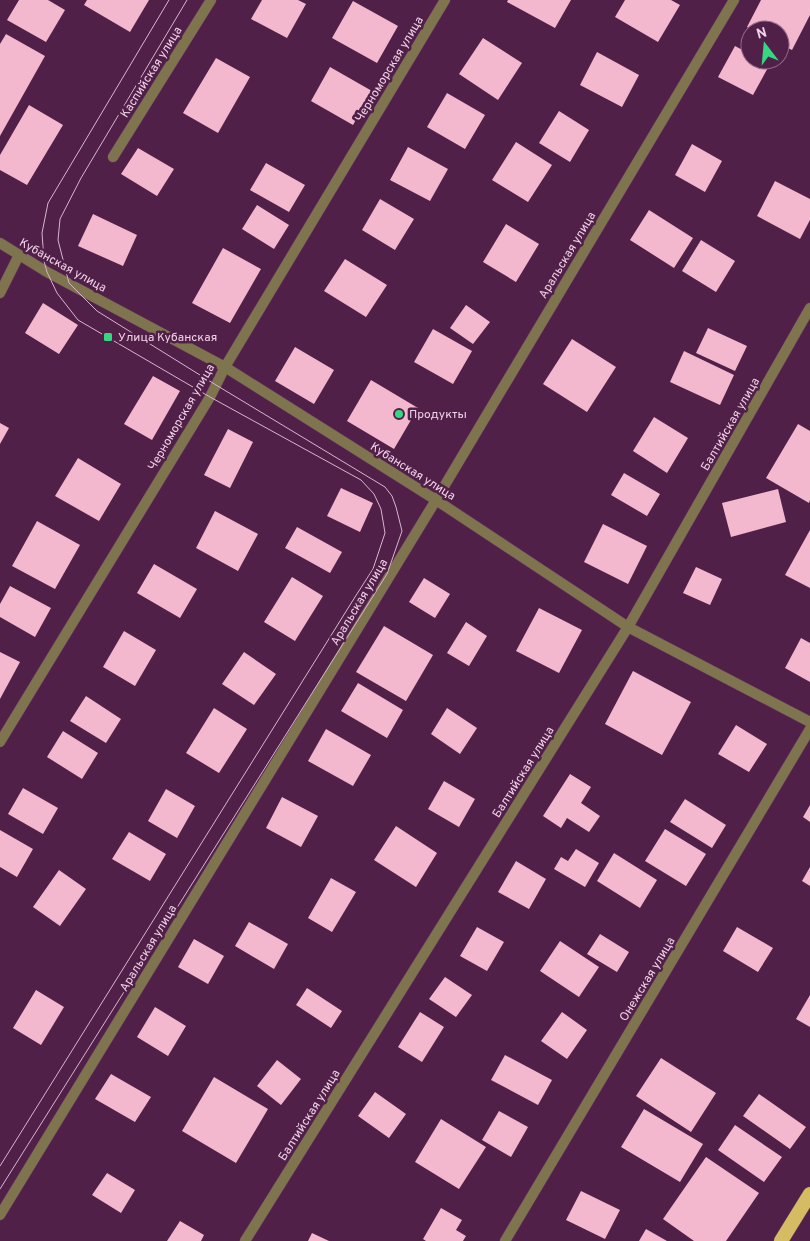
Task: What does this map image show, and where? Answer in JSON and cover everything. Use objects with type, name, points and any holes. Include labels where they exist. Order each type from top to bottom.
[{"type":"highway","points":[[781,1241],[810,1194]]},
{"type":"street","name":"Каспийская улица","points":[[113,157],[211,0]]},
{"type":"street","name":"Черноморская улица","points":[[0,742],[210,397],[225,367],[445,0]]},
{"type":"street","name":"Аральская улица","points":[[0,1215],[436,500],[734,0]]},
{"type":"street","name":"Кубанская улица","points":[[0,243],[18,255],[225,367],[436,500],[628,628],[810,722]]},
{"type":"street","points":[[0,293],[18,255]]},
{"type":"street","name":"Балтийская улица","points":[[245,1241],[628,628],[810,308]]},
{"type":"street","name":"Онежская улица","points":[[505,1241],[810,729]]},
{"type":"building","points":[[19,0],[48,0],[65,10],[46,42],[7,20]]},
{"type":"building","points":[[87,0],[149,0],[130,32],[84,5]]},
{"type":"building","points":[[262,0],[298,0],[306,4],[287,38],[251,19]]},
{"type":"building","points":[[508,0],[571,0],[555,28],[507,2]]},
{"type":"building","points":[[625,0],[671,0],[680,5],[658,42],[615,17]]},
{"type":"building","points":[[761,0],[810,0],[810,15],[792,50],[790,49],[790,20],[751,20]]},
{"type":"building","points":[[353,1],[398,26],[377,63],[332,38]]},
{"type":"building","points":[[6,34],[45,56],[0,136],[0,44]]},
{"type":"building","points":[[483,38],[522,63],[498,100],[459,74]]},
{"type":"building","points":[[735,46],[740,49],[740,70],[767,70],[753,95],[718,77]]},
{"type":"building","points":[[597,52],[639,75],[622,107],[580,85]]},
{"type":"building","points":[[216,58],[250,77],[218,133],[183,113]]},
{"type":"building","points":[[330,67],[372,91],[353,125],[311,101]]},
{"type":"building","points":[[447,93],[485,115],[465,149],[427,127]]},
{"type":"building","points":[[29,105],[63,125],[27,185],[0,170],[0,155]]},
{"type":"building","points":[[559,111],[589,130],[570,162],[539,143]]},
{"type":"building","points":[[516,142],[552,165],[528,202],[492,180]]},
{"type":"building","points":[[692,144],[722,161],[705,192],[675,175]]},
{"type":"building","points":[[408,147],[448,169],[430,201],[390,180]]},
{"type":"building","points":[[138,148],[174,169],[157,196],[121,174]]},
{"type":"building","points":[[266,163],[305,185],[289,212],[250,190]]},
{"type":"building","points":[[775,181],[810,199],[810,220],[800,239],[757,216]]},
{"type":"building","points":[[380,199],[414,219],[395,250],[362,230]]},
{"type":"building","points":[[257,205],[289,225],[274,249],[242,229]]},
{"type":"building","points":[[649,210],[693,238],[674,268],[630,240]]},
{"type":"building","points":[[93,214],[137,235],[123,266],[78,246]]},
{"type":"building","points":[[506,224],[539,244],[516,282],[483,262]]},
{"type":"building","points":[[701,240],[735,261],[716,292],[682,271]]},
{"type":"building","points":[[223,248],[261,269],[230,323],[192,303]]},
{"type":"building","points":[[345,259],[387,285],[366,317],[324,291]]},
{"type":"building","points":[[43,303],[78,325],[59,354],[25,333]]},
{"type":"building","points":[[466,305],[490,322],[473,344],[450,328]]},
{"type":"building","points":[[708,328],[747,346],[735,371],[696,353]]},
{"type":"building","points":[[433,329],[472,351],[453,384],[414,362]]},
{"type":"building","points":[[572,339],[616,367],[587,412],[543,384]]},
{"type":"building","points":[[295,347],[334,370],[314,404],[275,381]]},
{"type":"building","points":[[684,351],[734,375],[720,405],[670,382]]},
{"type":"building","points":[[153,376],[180,391],[152,440],[124,424]]},
{"type":"building","points":[[371,380],[418,408],[394,449],[347,421]]},
{"type":"building","points":[[654,417],[688,438],[667,473],[633,451]]},
{"type":"building","points":[[0,423],[9,428],[0,444]]},
{"type":"building","points":[[798,424],[810,431],[809,503],[766,478]]},
{"type":"building","points":[[228,429],[253,442],[230,488],[204,475]]},
{"type":"building","points":[[78,458],[121,484],[99,521],[55,496]]},
{"type":"building","points":[[624,473],[660,494],[647,516],[611,495]]},
{"type":"building","points":[[341,488],[373,503],[360,532],[327,516]]},
{"type":"building","points":[[778,489],[786,522],[731,537],[722,503]]},
{"type":"building","points":[[215,511],[258,534],[238,571],[196,548]]},
{"type":"building","points":[[37,521],[80,545],[55,589],[12,566]]},
{"type":"building","points":[[603,524],[647,546],[628,584],[584,562]]},
{"type":"building","points":[[297,527],[342,552],[330,573],[285,548]]},
{"type":"building","points":[[810,530],[810,588],[785,575]]},
{"type":"building","points":[[154,564],[197,589],[180,618],[137,593]]},
{"type":"building","points":[[696,567],[722,579],[710,605],[683,593]]},
{"type":"building","points":[[292,577],[323,596],[295,641],[264,622]]},
{"type":"building","points":[[424,578],[450,594],[435,618],[409,602]]},
{"type":"building","points":[[10,586],[51,608],[35,637],[0,617],[0,604]]},
{"type":"building","points":[[539,608],[582,630],[559,673],[516,651]]},
{"type":"building","points":[[466,622],[487,636],[469,666],[447,653]]},
{"type":"building","points":[[384,626],[433,655],[406,701],[356,672]]},
{"type":"building","points":[[124,631],[156,650],[135,686],[103,667]]},
{"type":"building","points":[[801,638],[810,643],[810,682],[785,668]]},
{"type":"building","points":[[0,652],[20,662],[0,699]]},
{"type":"building","points":[[244,652],[276,674],[254,705],[222,684]]},
{"type":"building","points":[[633,671],[691,702],[662,755],[605,724]]},
{"type":"building","points":[[358,683],[403,710],[387,738],[341,711]]},
{"type":"building","points":[[86,696],[121,719],[106,743],[70,721]]},
{"type":"building","points":[[214,708],[247,729],[219,773],[186,753]]},
{"type":"building","points":[[447,708],[477,728],[460,754],[431,734]]},
{"type":"building","points":[[736,725],[767,744],[749,772],[718,754]]},
{"type":"building","points":[[326,729],[371,755],[353,786],[308,761]]},
{"type":"building","points":[[63,731],[98,753],[82,779],[47,757]]},
{"type":"building","points":[[570,774],[591,787],[581,803],[600,816],[589,832],[567,818],[561,828],[543,816]]},
{"type":"building","points":[[444,781],[475,799],[459,827],[428,809]]},
{"type":"building","points":[[23,788],[58,808],[43,834],[8,814]]},
{"type":"building","points":[[166,789],[195,806],[177,838],[148,821]]},
{"type":"building","points":[[282,797],[318,816],[301,847],[266,828]]},
{"type":"building","points":[[685,799],[726,825],[712,848],[670,822]]},
{"type":"building","points":[[810,805],[810,822],[803,817]]},
{"type":"building","points":[[396,826],[437,853],[416,887],[374,860]]},
{"type":"building","points":[[665,829],[706,854],[686,886],[645,861]]},
{"type":"building","points":[[0,830],[33,849],[17,877],[0,867]]},
{"type":"building","points":[[129,832],[166,854],[150,881],[112,859]]},
{"type":"building","points":[[576,849],[599,863],[585,887],[554,869],[561,857],[568,861]]},
{"type":"building","points":[[614,853],[657,880],[640,908],[597,881]]},
{"type":"building","points":[[516,861],[546,879],[529,909],[498,892]]},
{"type":"building","points":[[810,867],[810,886],[802,881]]},
{"type":"building","points":[[59,870],[86,889],[60,926],[33,907]]},
{"type":"building","points":[[331,878],[356,892],[332,932],[308,918]]},
{"type":"building","points":[[249,922],[288,944],[274,969],[235,946]]},
{"type":"building","points":[[477,927],[504,942],[487,971],[460,956]]},
{"type":"building","points":[[737,927],[773,948],[758,972],[723,951]]},
{"type":"building","points":[[600,934],[629,952],[617,972],[587,954]]},
{"type":"building","points":[[194,939],[224,956],[208,984],[178,967]]},
{"type":"building","points":[[560,941],[599,967],[579,997],[540,971]]},
{"type":"building","points":[[445,977],[472,995],[456,1017],[429,999]]},
{"type":"building","points":[[307,988],[342,1011],[331,1028],[296,1005]]},
{"type":"building","points":[[36,990],[64,1007],[41,1045],[13,1028]]},
{"type":"building","points":[[810,995],[810,1027],[796,1019]]},
{"type":"building","points":[[155,1007],[186,1026],[168,1056],[137,1037]]},
{"type":"building","points":[[420,1012],[444,1027],[422,1062],[398,1047]]},
{"type":"building","points":[[562,1012],[587,1030],[567,1059],[541,1041]]},
{"type":"building","points":[[505,1055],[552,1080],[538,1105],[491,1080]]},
{"type":"building","points":[[661,1058],[716,1093],[691,1132],[636,1096]]},
{"type":"building","points":[[277,1060],[301,1079],[281,1105],[257,1086]]},
{"type":"building","points":[[111,1074],[151,1097],[135,1122],[95,1099]]},
{"type":"building","points":[[214,1077],[268,1109],[236,1163],[182,1131]]},
{"type":"building","points":[[375,1092],[406,1114],[389,1138],[358,1116]]},
{"type":"building","points":[[759,1094],[806,1127],[790,1149],[743,1116]]},
{"type":"building","points":[[644,1109],[703,1144],[680,1182],[621,1147]]},
{"type":"building","points":[[499,1111],[528,1127],[511,1157],[482,1140]]},
{"type":"building","points":[[441,1119],[486,1147],[459,1189],[415,1162]]},
{"type":"building","points":[[735,1125],[782,1157],[764,1182],[718,1150]]},
{"type":"building","points":[[706,1157],[759,1193],[726,1241],[694,1241],[663,1219]]},
{"type":"building","points":[[107,1173],[135,1190],[121,1213],[92,1195]]},
{"type":"building","points":[[581,1191],[620,1210],[605,1239],[566,1220]]},
{"type":"building","points":[[441,1208],[462,1220],[456,1230],[466,1236],[463,1241],[426,1241],[423,1239]]},
{"type":"building","points":[[180,1221],[204,1235],[201,1241],[167,1241]]},
{"type":"building","points":[[646,1229],[667,1241],[639,1241]]},
{"type":"building","points":[[312,1233],[329,1241],[308,1241]]},
{"type":"tram line","points":[[0,1166],[373,569],[385,533],[381,509],[374,494],[361,480],[210,397],[78,320],[57,293],[47,272],[44,261],[42,233],[48,203],[169,0]]},
{"type":"tram line","points":[[0,1189],[387,574],[402,531],[392,496],[385,487],[97,311],[69,283],[58,240],[60,219],[81,178],[187,0]]},
{"type":"place","name":"Улица Кубанская","points":[[108,337]]},
{"type":"place","name":"Продукты","points":[[399,414]]}]
